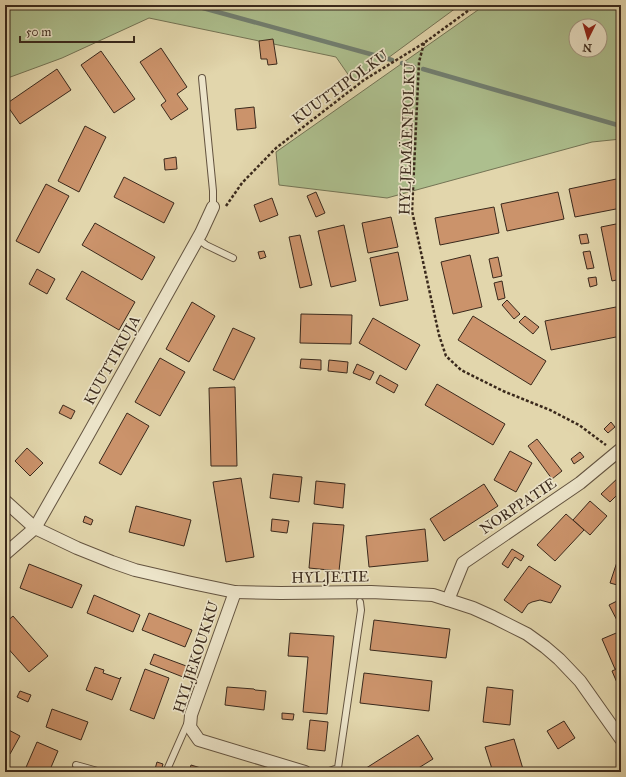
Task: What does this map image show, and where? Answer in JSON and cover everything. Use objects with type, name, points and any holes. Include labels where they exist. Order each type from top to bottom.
[{"type":"street","name":"KUUTTIKUJA","points":[[5,554],[35,528],[198,239],[213,207]]},
{"type":"street","name":"NORPPATIE","points":[[448,600],[463,563],[580,483],[618,449]]},
{"type":"street","name":"HYLJETIE","points":[[5,501],[35,528],[76,548],[135,570],[187,582],[235,592],[371,592],[433,595],[473,608],[493,616],[527,634],[559,659],[580,681],[621,739]]},
{"type":"street","name":"HYLJEKOUKKU","points":[[235,592],[191,715],[190,728],[199,740],[305,772]]},
{"type":"lane","points":[[202,78],[213,191],[213,207]]},
{"type":"lane","points":[[198,239],[206,245],[233,258]]},
{"type":"lane","points":[[326,772],[338,768],[361,610],[360,602]]},
{"type":"lane","points":[[166,772],[191,715]]},
{"type":"lane","points":[[76,765],[101,772]]},
{"type":"path","name":"KUUTTIPOLKU","points":[[229,202],[242,183],[276,148],[364,80],[424,43],[476,5]]},
{"type":"path","name":"HYLJEMÄENPOLKU","points":[[424,43],[419,62],[412,211],[439,335],[446,356],[461,370],[503,391],[550,410],[579,425],[618,449]]},
{"type":"green space","points":[[5,5],[460,5],[354,83],[336,57],[149,18],[62,58],[5,79]]},
{"type":"green space","points":[[485,5],[621,5],[621,139],[592,142],[387,198],[279,185],[276,152]]},
{"type":"building","points":[[273,39],[277,64],[268,65],[267,59],[261,59],[259,41]]},
{"type":"building","points":[[161,48],[187,87],[177,94],[188,109],[171,120],[161,105],[166,101],[140,62]]},
{"type":"building","points":[[101,51],[135,99],[114,113],[81,65]]},
{"type":"building","points":[[57,69],[71,90],[20,124],[6,104]]},
{"type":"building","points":[[254,107],[256,128],[237,130],[235,109]]},
{"type":"building","points":[[85,126],[106,137],[79,192],[58,181]]},
{"type":"building","points":[[176,157],[177,169],[165,170],[164,159]]},
{"type":"building","points":[[124,177],[174,203],[164,223],[114,197]]},
{"type":"building","points":[[621,178],[621,208],[575,217],[569,189]]},
{"type":"building","points":[[46,184],[69,196],[39,253],[16,241]]},
{"type":"building","points":[[316,192],[325,213],[316,217],[307,196]]},
{"type":"building","points":[[558,192],[564,219],[507,231],[501,204]]},
{"type":"building","points":[[272,198],[278,215],[260,222],[254,205]]},
{"type":"building","points":[[494,207],[499,233],[440,245],[435,218]]},
{"type":"building","points":[[391,217],[398,247],[368,253],[362,223]]},
{"type":"building","points":[[95,223],[155,257],[142,280],[82,245]]},
{"type":"building","points":[[621,223],[621,279],[612,281],[601,227]]},
{"type":"building","points":[[344,225],[356,281],[331,287],[318,231]]},
{"type":"building","points":[[587,234],[589,243],[581,244],[579,235]]},
{"type":"building","points":[[300,235],[312,285],[300,288],[289,237]]},
{"type":"building","points":[[264,251],[266,257],[260,259],[258,252]]},
{"type":"building","points":[[590,251],[594,268],[587,269],[583,252]]},
{"type":"building","points":[[398,252],[408,300],[380,306],[370,258]]},
{"type":"building","points":[[470,255],[482,307],[453,314],[441,262]]},
{"type":"building","points":[[498,257],[502,276],[493,278],[489,259]]},
{"type":"building","points":[[37,269],[55,279],[47,294],[29,284]]},
{"type":"building","points":[[82,271],[135,302],[119,330],[66,299]]},
{"type":"building","points":[[596,277],[597,285],[590,287],[588,278]]},
{"type":"building","points":[[502,281],[505,298],[498,300],[494,283]]},
{"type":"building","points":[[507,300],[520,314],[514,319],[502,305]]},
{"type":"building","points":[[192,302],[215,316],[189,362],[166,349]]},
{"type":"building","points":[[621,306],[621,336],[551,350],[545,321]]},
{"type":"building","points":[[301,314],[352,315],[351,344],[300,343]]},
{"type":"building","points":[[473,316],[546,361],[531,385],[458,340]]},
{"type":"building","points":[[525,316],[539,327],[533,334],[519,322]]},
{"type":"building","points":[[373,318],[420,345],[406,370],[359,343]]},
{"type":"building","points":[[233,328],[255,338],[234,380],[213,370]]},
{"type":"building","points":[[160,358],[185,372],[160,416],[135,402]]},
{"type":"building","points":[[301,359],[321,360],[321,370],[300,368]]},
{"type":"building","points":[[329,360],[348,362],[347,373],[328,371]]},
{"type":"building","points":[[357,364],[374,372],[370,380],[353,373]]},
{"type":"building","points":[[380,375],[398,385],[394,393],[376,383]]},
{"type":"building","points":[[437,384],[505,424],[493,445],[425,405]]},
{"type":"building","points":[[235,387],[237,466],[211,466],[209,388]]},
{"type":"building","points":[[63,405],[75,411],[71,419],[59,413]]},
{"type":"building","points":[[127,413],[149,426],[121,475],[99,463]]},
{"type":"building","points":[[611,422],[615,427],[608,433],[604,429]]},
{"type":"building","points":[[537,439],[562,471],[552,479],[528,446]]},
{"type":"building","points":[[27,448],[43,463],[30,476],[15,461]]},
{"type":"building","points":[[510,451],[532,463],[516,492],[494,480]]},
{"type":"building","points":[[580,452],[584,457],[574,464],[571,459]]},
{"type":"building","points":[[273,474],[302,477],[299,502],[270,498]]},
{"type":"building","points":[[620,476],[621,491],[610,502],[601,494]]},
{"type":"building","points":[[241,478],[254,557],[226,562],[213,482]]},
{"type":"building","points":[[316,481],[345,484],[343,508],[314,504]]},
{"type":"building","points":[[484,484],[498,506],[444,541],[430,519]]},
{"type":"building","points":[[590,501],[607,516],[590,535],[573,520]]},
{"type":"building","points":[[136,506],[191,520],[184,546],[129,532]]},
{"type":"building","points":[[566,514],[584,530],[555,561],[537,545]]},
{"type":"building","points":[[85,516],[93,520],[91,525],[83,522]]},
{"type":"building","points":[[272,519],[289,521],[287,533],[271,531]]},
{"type":"building","points":[[313,523],[344,525],[339,571],[309,568]]},
{"type":"building","points":[[425,529],[428,561],[369,567],[366,536]]},
{"type":"building","points":[[512,549],[524,556],[521,561],[515,557],[508,568],[502,564]]},
{"type":"building","points":[[618,559],[621,560],[621,586],[610,583]]},
{"type":"building","points":[[29,564],[82,585],[72,608],[20,588]]},
{"type":"building","points":[[529,566],[561,586],[551,603],[540,600],[532,602],[528,604],[522,613],[504,600]]},
{"type":"building","points":[[94,595],[140,615],[133,632],[87,613]]},
{"type":"building","points":[[621,599],[621,628],[609,605]]},
{"type":"building","points":[[149,613],[192,630],[185,647],[142,630]]},
{"type":"building","points":[[13,616],[48,656],[29,672],[5,645],[5,623]]},
{"type":"building","points":[[374,620],[450,629],[446,658],[370,650]]},
{"type":"building","points":[[621,631],[621,667],[615,669],[602,639]]},
{"type":"building","points":[[290,633],[334,636],[327,714],[303,712],[308,657],[288,656]]},
{"type":"building","points":[[154,654],[197,670],[196,674],[190,672],[188,679],[150,664]]},
{"type":"building","points":[[95,667],[104,670],[103,673],[120,679],[121,677],[112,700],[86,690]]},
{"type":"building","points":[[621,667],[621,692],[612,671]]},
{"type":"building","points":[[145,669],[169,678],[154,719],[130,710]]},
{"type":"building","points":[[364,673],[432,681],[429,711],[360,703]]},
{"type":"building","points":[[227,687],[266,691],[264,710],[225,705]]},
{"type":"building","points":[[487,687],[513,690],[510,725],[483,722]]},
{"type":"building","points":[[20,691],[31,695],[28,702],[17,697]]},
{"type":"building","points":[[52,709],[88,722],[81,740],[46,727]]},
{"type":"building","points":[[282,713],[294,714],[293,720],[282,719]]},
{"type":"building","points":[[310,720],[328,722],[325,751],[307,749]]},
{"type":"building","points":[[564,721],[575,738],[558,749],[547,731]]},
{"type":"building","points":[[5,728],[20,736],[10,754],[5,751]]},
{"type":"building","points":[[418,735],[433,759],[412,772],[360,772]]},
{"type":"building","points":[[514,739],[523,769],[513,772],[493,772],[485,747]]},
{"type":"building","points":[[37,742],[58,751],[49,772],[24,772]]},
{"type":"building","points":[[157,762],[163,764],[161,771],[155,769]]},
{"type":"building","points":[[191,765],[214,772],[189,772]]},
{"type":"waterway","points":[[203,8],[392,60]]},
{"type":"waterway","points":[[402,63],[414,67]]},
{"type":"waterway","points":[[423,69],[621,126]]}]
